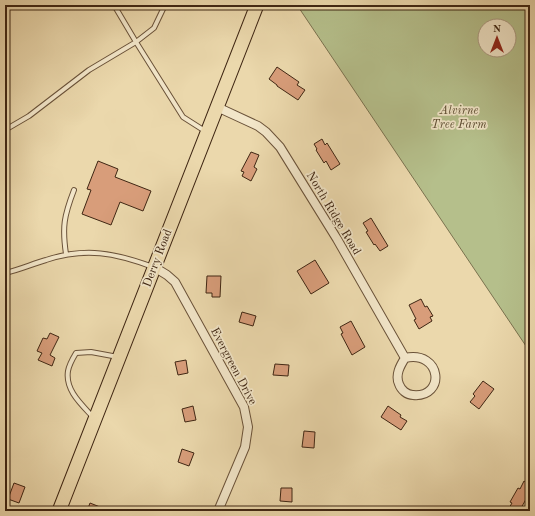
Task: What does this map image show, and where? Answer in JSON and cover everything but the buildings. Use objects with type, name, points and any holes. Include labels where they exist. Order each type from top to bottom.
[{"type":"main road","name":"Derry Road","points":[[59,511],[206,132],[257,5]]},
{"type":"street","name":"North Ridge Road","points":[[217,106],[258,126],[280,147],[337,239],[405,358]]},
{"type":"street","name":"Evergreen Drive","points":[[154,268],[174,282],[244,407],[248,427],[245,447],[218,511]]},
{"type":"street","points":[[405,358],[423,358],[433,367],[436,380],[430,390],[424,394],[417,396],[410,395],[401,388],[397,378],[401,364],[405,358]]},
{"type":"lane","points":[[114,5],[184,117],[206,132]]},
{"type":"lane","points":[[5,130],[29,116],[89,70],[136,42],[154,28],[165,5]]},
{"type":"lane","points":[[66,254],[63,226],[65,215],[74,190]]},
{"type":"lane","points":[[5,273],[66,254],[78,252],[100,252],[128,259],[154,268]]},
{"type":"lane","points":[[95,419],[74,396],[68,384],[68,370],[76,353],[91,352],[119,358]]},
{"type":"green space","name":"Alvirne Tree Farm","points":[[297,5],[530,5],[530,352]]}]
